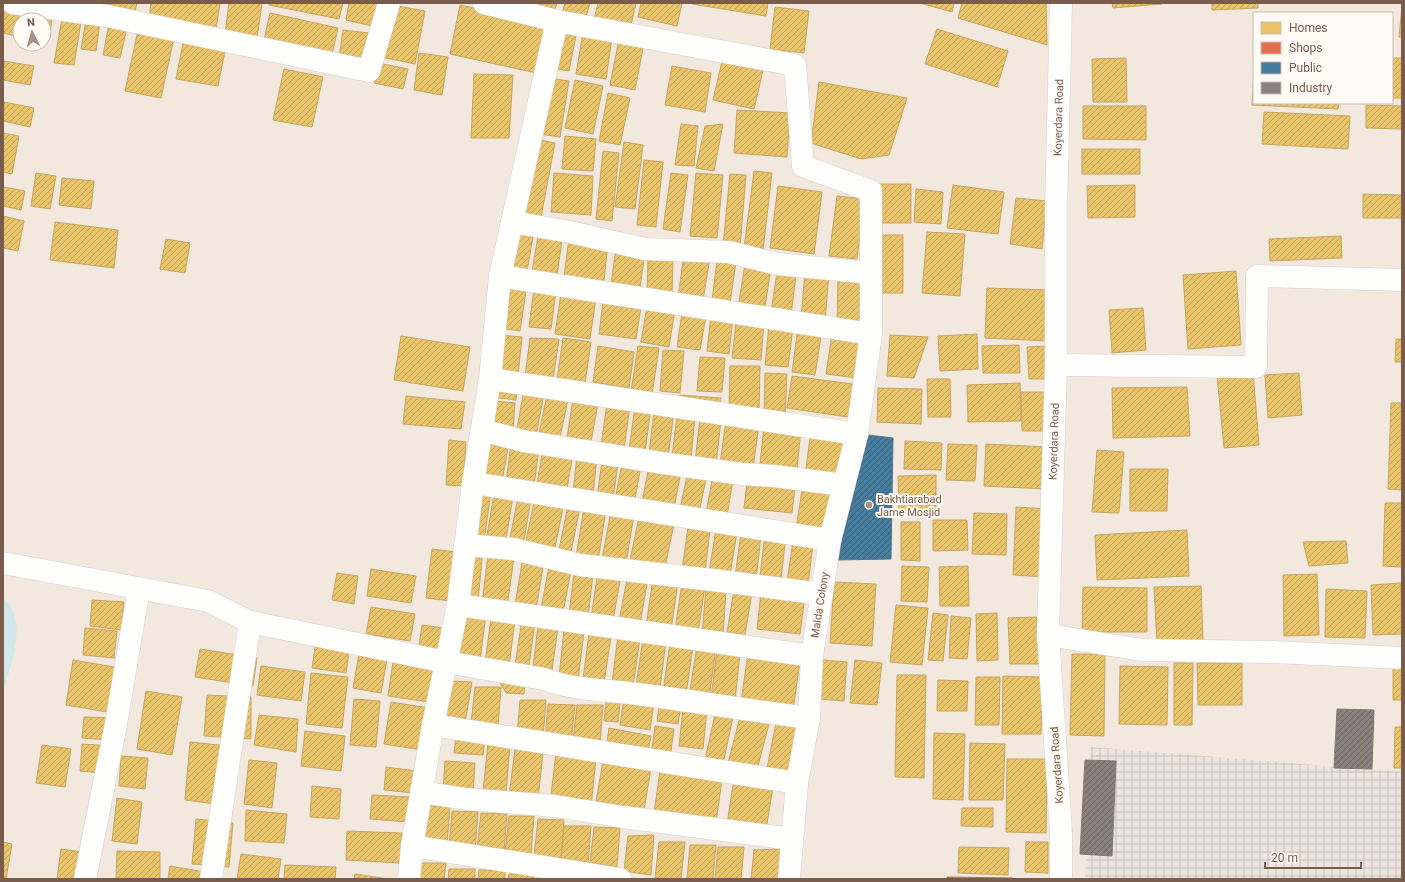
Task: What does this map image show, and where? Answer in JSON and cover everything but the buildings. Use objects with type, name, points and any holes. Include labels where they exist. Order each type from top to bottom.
[{"type":"street","points":[[13,3],[107,16],[369,71],[389,3]]},
{"type":"street","points":[[409,879],[412,846],[421,792],[433,725],[458,605],[472,483],[490,379],[500,276],[557,21],[484,3]]},
{"type":"street","name":"Koyerdara Road","points":[[1061,3],[1056,211],[1056,365],[1048,635],[1061,832],[1061,879]]},
{"type":"street","name":"Malda Colony","points":[[557,21],[795,65],[803,166],[871,191],[872,334],[856,434],[830,540],[812,656],[809,718],[797,782],[789,879]]},
{"type":"street","points":[[512,222],[570,232],[645,249],[729,252],[778,264],[871,273]]},
{"type":"street","points":[[500,276],[872,334]]},
{"type":"street","points":[[1056,365],[1256,367],[1257,276],[1402,280]]},
{"type":"street","points":[[490,379],[856,434]]},
{"type":"street","points":[[482,430],[523,441],[662,463],[742,474],[774,476],[844,485]]},
{"type":"street","points":[[472,483],[830,540]]},
{"type":"street","points":[[465,545],[513,549],[580,565],[822,594]]},
{"type":"street","points":[[3,563],[208,601],[250,622],[446,662],[544,679],[557,684],[809,718]]},
{"type":"street","points":[[84,879],[116,724],[138,588]]},
{"type":"street","points":[[458,605],[812,656]]},
{"type":"street","points":[[211,879],[250,622]]},
{"type":"street","points":[[1048,635],[1142,650],[1273,652],[1402,658]]},
{"type":"street","points":[[433,725],[797,782]]},
{"type":"street","points":[[421,792],[466,799],[556,806],[623,817],[792,839]]},
{"type":"street","points":[[412,846],[620,879]]},
{"type":"shaded area","points":[[3,3],[1402,3],[1402,879],[3,879]]},
{"type":"shaded area","points":[[1091,747],[1402,772],[1402,879],[1085,879]]},
{"type":"water","points":[[3,597],[11,607],[15,616],[16,638],[15,649],[3,691]]},
{"type":"place","name":"Bakhtiarabad Jame Mosjid","points":[[869,505]]}]
